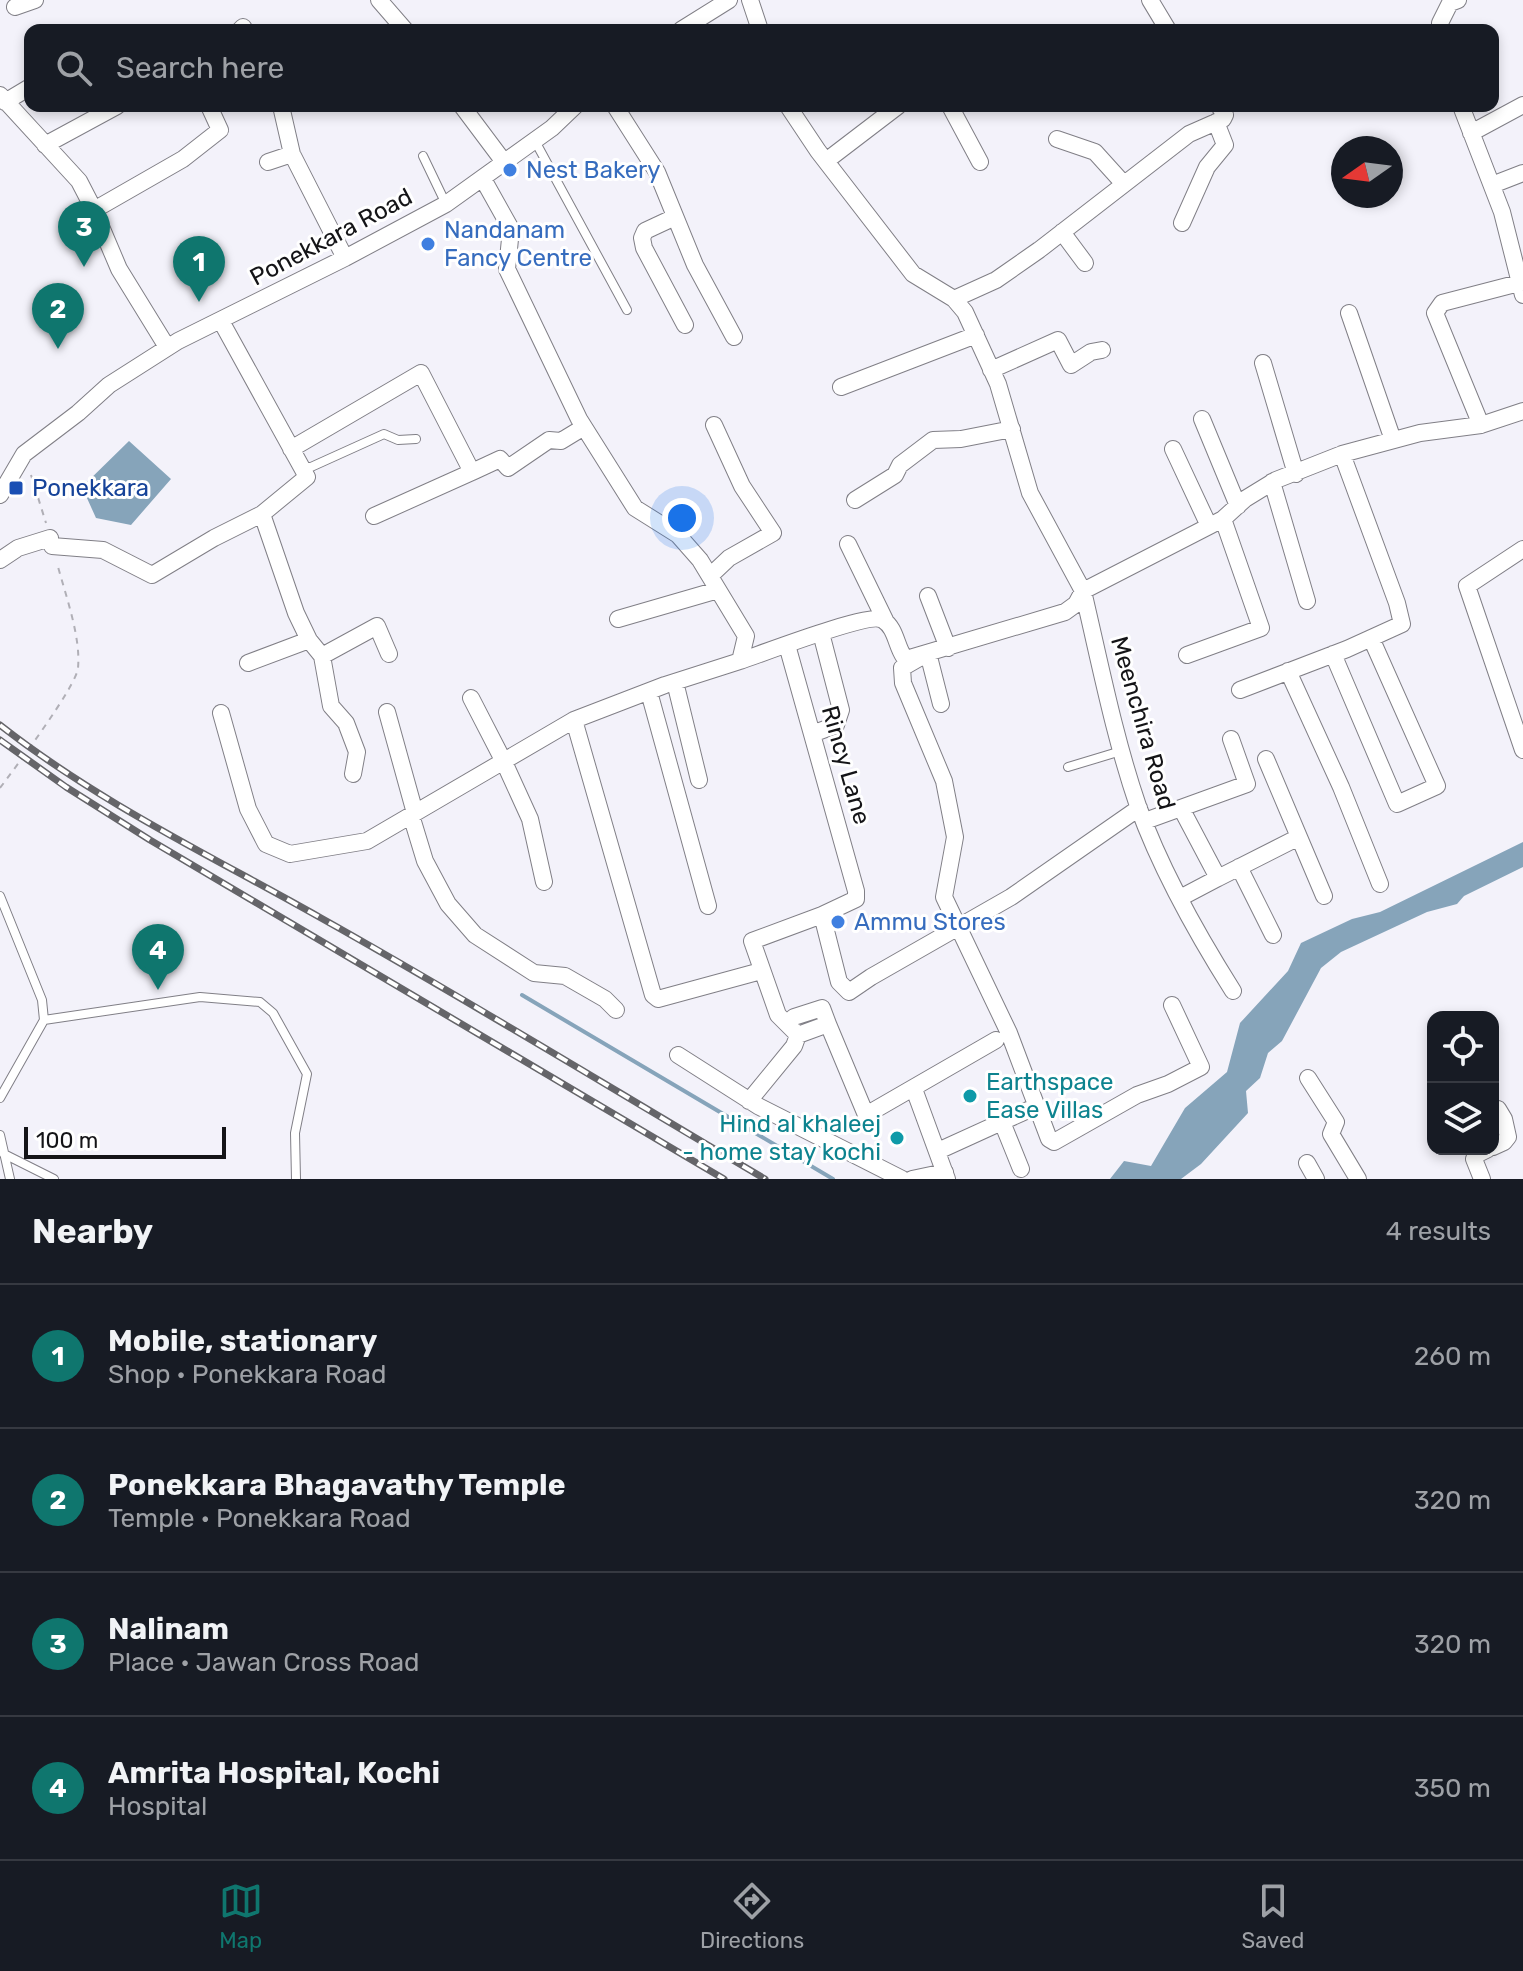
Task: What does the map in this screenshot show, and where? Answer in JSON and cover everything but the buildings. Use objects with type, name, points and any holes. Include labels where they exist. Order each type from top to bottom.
[{"type":"street","points":[[15,7],[35,0]]},
{"type":"street","points":[[691,24],[729,0]]},
{"type":"street","points":[[750,0],[758,24]]},
{"type":"street","points":[[1150,0],[1164,24]]},
{"type":"street","points":[[1440,24],[1450,3],[1458,0]]},
{"type":"street","points":[[385,2],[401,24]]},
{"type":"street","points":[[24,89],[2,98],[79,181],[119,269],[167,347]]},
{"type":"street","points":[[1471,133],[1523,105]]},
{"type":"street","points":[[45,145],[106,112]]},
{"type":"street","points":[[94,210],[183,159],[220,130],[212,112]]},
{"type":"street","points":[[282,112],[292,154],[345,258]]},
{"type":"street","points":[[466,112],[504,162]]},
{"type":"street","name":"Ponekkara Road","points":[[0,495],[24,454],[109,385],[167,347],[446,204],[535,140],[568,112]]},
{"type":"street","points":[[619,112],[657,172],[695,265],[734,337]]},
{"type":"street","points":[[792,112],[913,274],[954,299],[996,280],[1217,114],[1225,145],[1207,167],[1182,223]]},
{"type":"street","points":[[826,161],[890,112]]},
{"type":"street","points":[[953,112],[980,162]]},
{"type":"street","points":[[1463,112],[1502,212],[1521,289],[1442,303],[1435,313],[1481,425]]},
{"type":"street","points":[[1057,139],[1095,152],[1123,183]]},
{"type":"street","points":[[268,162],[292,154]]},
{"type":"street","points":[[1492,185],[1523,173]]},
{"type":"street","points":[[483,179],[511,229],[507,269],[584,427],[635,508],[678,535],[700,560],[746,636],[740,661]]},
{"type":"street","points":[[675,217],[645,231],[642,238],[644,248],[685,325]]},
{"type":"street","points":[[1062,232],[1085,263]]},
{"type":"street","name":"Meenchira Road","points":[[954,299],[965,312],[991,370],[1030,493],[1083,591],[1121,751],[1142,815],[1180,898],[1233,991]]},
{"type":"street","points":[[1349,313],[1393,440]]},
{"type":"street","points":[[0,560],[18,548],[51,542],[103,550],[152,575],[262,514],[304,472],[221,321]]},
{"type":"street","points":[[841,387],[976,335]]},
{"type":"street","points":[[991,370],[1058,340],[1071,365],[1091,352],[1102,350]]},
{"type":"street","points":[[1263,363],[1296,474]]},
{"type":"street","points":[[291,449],[421,373],[472,472]]},
{"type":"street","points":[[848,544],[904,657],[910,658],[1065,612],[1076,604],[1083,591],[1216,522],[1272,482],[1342,454],[1420,433],[1481,425],[1523,411]]},
{"type":"street","points":[[1202,419],[1238,506]]},
{"type":"street","points":[[618,619],[714,583],[729,558],[773,533],[742,486],[714,425]]},
{"type":"street","points":[[374,516],[500,459],[508,468],[549,440],[561,441],[584,427]]},
{"type":"street","points":[[855,500],[895,475],[900,465],[933,440],[961,439],[1012,429]]},
{"type":"street","points":[[1173,449],[1216,522],[1261,628],[1187,655]]},
{"type":"street","points":[[1240,690],[1402,624],[1342,454]]},
{"type":"street","points":[[0,461],[10,476]]},
{"type":"street","points":[[1272,482],[1307,601]]},
{"type":"street","points":[[262,514],[296,613],[309,640],[322,656],[331,706],[346,723],[357,752],[353,774]]},
{"type":"street","points":[[1523,549],[1467,586],[1523,750]]},
{"type":"street","points":[[928,596],[948,648]]},
{"type":"street","points":[[221,713],[248,809],[266,844],[290,854],[367,841],[574,720],[821,633],[875,618],[885,620]]},
{"type":"street","points":[[322,656],[377,626],[389,654]]},
{"type":"street","points":[[812,734],[836,725],[841,710],[821,633]]},
{"type":"street","points":[[1333,654],[1397,804],[1437,786],[1371,638]]},
{"type":"street","points":[[248,663],[309,640]]},
{"type":"street","name":"Rincy Lane","points":[[787,645],[856,891],[856,899],[822,915]]},
{"type":"street","points":[[928,653],[941,704]]},
{"type":"street","points":[[928,653],[902,668],[903,683],[944,781],[955,837],[944,897],[1009,1033],[1049,1139],[1054,1142],[1137,1095],[1201,1067],[1172,1005]]},
{"type":"street","points":[[1288,671],[1341,787],[1380,884]]},
{"type":"street","points":[[675,682],[699,780]]},
{"type":"street","points":[[649,692],[708,906]]},
{"type":"street","points":[[471,698],[530,819],[544,882]]},
{"type":"street","points":[[387,712],[425,861],[448,904],[475,935],[534,973],[565,976],[605,999],[616,1010]]},
{"type":"street","points":[[574,720],[653,995],[658,999],[761,971]]},
{"type":"street","points":[[749,1101],[794,1046],[792,1030],[778,1015],[752,941],[822,915],[839,982],[849,992],[1011,897],[1142,815],[1181,808],[1247,784],[1231,739]]},
{"type":"street","points":[[1266,759],[1324,896]]},
{"type":"street","points":[[1181,808],[1218,878]]},
{"type":"street","points":[[1180,898],[1299,837]]},
{"type":"street","points":[[1239,867],[1273,935]]},
{"type":"street","points":[[792,1030],[828,1024],[866,1115],[996,1040]]},
{"type":"street","points":[[678,1055],[749,1101],[816,1138],[845,1149],[902,1179]]},
{"type":"street","points":[[1308,1078],[1336,1122],[1331,1134],[1358,1179]]},
{"type":"street","points":[[912,1179],[946,1176],[914,1089]]},
{"type":"street","points":[[938,1151],[1028,1110]]},
{"type":"street","points":[[1499,1111],[1508,1137],[1499,1144]]},
{"type":"street","points":[[1002,1122],[1021,1169]]},
{"type":"street","points":[[1476,1155],[1474,1159],[1482,1179]]},
{"type":"street","points":[[1307,1163],[1316,1179]]},
{"type":"lane","points":[[535,140],[627,310]]},
{"type":"lane","points":[[423,156],[446,204]]},
{"type":"lane","points":[[304,472],[384,434],[398,440],[416,439]]},
{"type":"lane","points":[[1068,767],[1121,751]]},
{"type":"lane","points":[[0,896],[42,1000],[44,1020],[0,1098]]},
{"type":"lane","points":[[44,1020],[200,997],[260,1002],[273,1013],[307,1074],[295,1133],[296,1179]]},
{"type":"lane","points":[[0,1135],[10,1179]]},
{"type":"lane","points":[[4,1154],[54,1179]]},
{"type":"path","points":[[0,788],[70,690],[78,669],[74,628],[24,454]]},
{"type":"water","points":[[129,441],[171,479],[131,525],[96,518],[82,487]]},
{"type":"water","points":[[1523,842],[1523,867],[1464,896],[1457,904],[1427,912],[1341,952],[1321,968],[1282,1041],[1268,1053],[1260,1078],[1246,1091],[1248,1113],[1201,1164],[1181,1179],[1110,1179],[1124,1161],[1151,1166],[1185,1108],[1227,1072],[1240,1023],[1288,971],[1301,943],[1352,919],[1380,912]]},
{"type":"waterway","points":[[522,995],[833,1179]]},
{"type":"railway","points":[[0,725],[116,804],[433,982],[765,1179]]},
{"type":"railway","points":[[0,740],[66,787],[150,840],[724,1179]]},
{"type":"place","name":"Nest Bakery","points":[[510,170]]},
{"type":"place","name":"Nandanam Fancy Centre","points":[[428,244]]},
{"type":"place","name":"Nalinam","points":[[84,267]]},
{"type":"place","name":"Mobile, stationary","points":[[199,302]]},
{"type":"place","name":"Ponekkara Bhagavathy Temple","points":[[58,349]]},
{"type":"place","name":"Ponekkara","points":[[16,488]]},
{"type":"place","name":"Ammu Stores","points":[[838,922]]},
{"type":"place","name":"Amrita Hospital, Kochi","points":[[158,990]]},
{"type":"place","name":"Earthspace Ease Villas","points":[[970,1096]]},
{"type":"place","name":"Hind al khaleej - home stay kochi","points":[[897,1138]]}]
